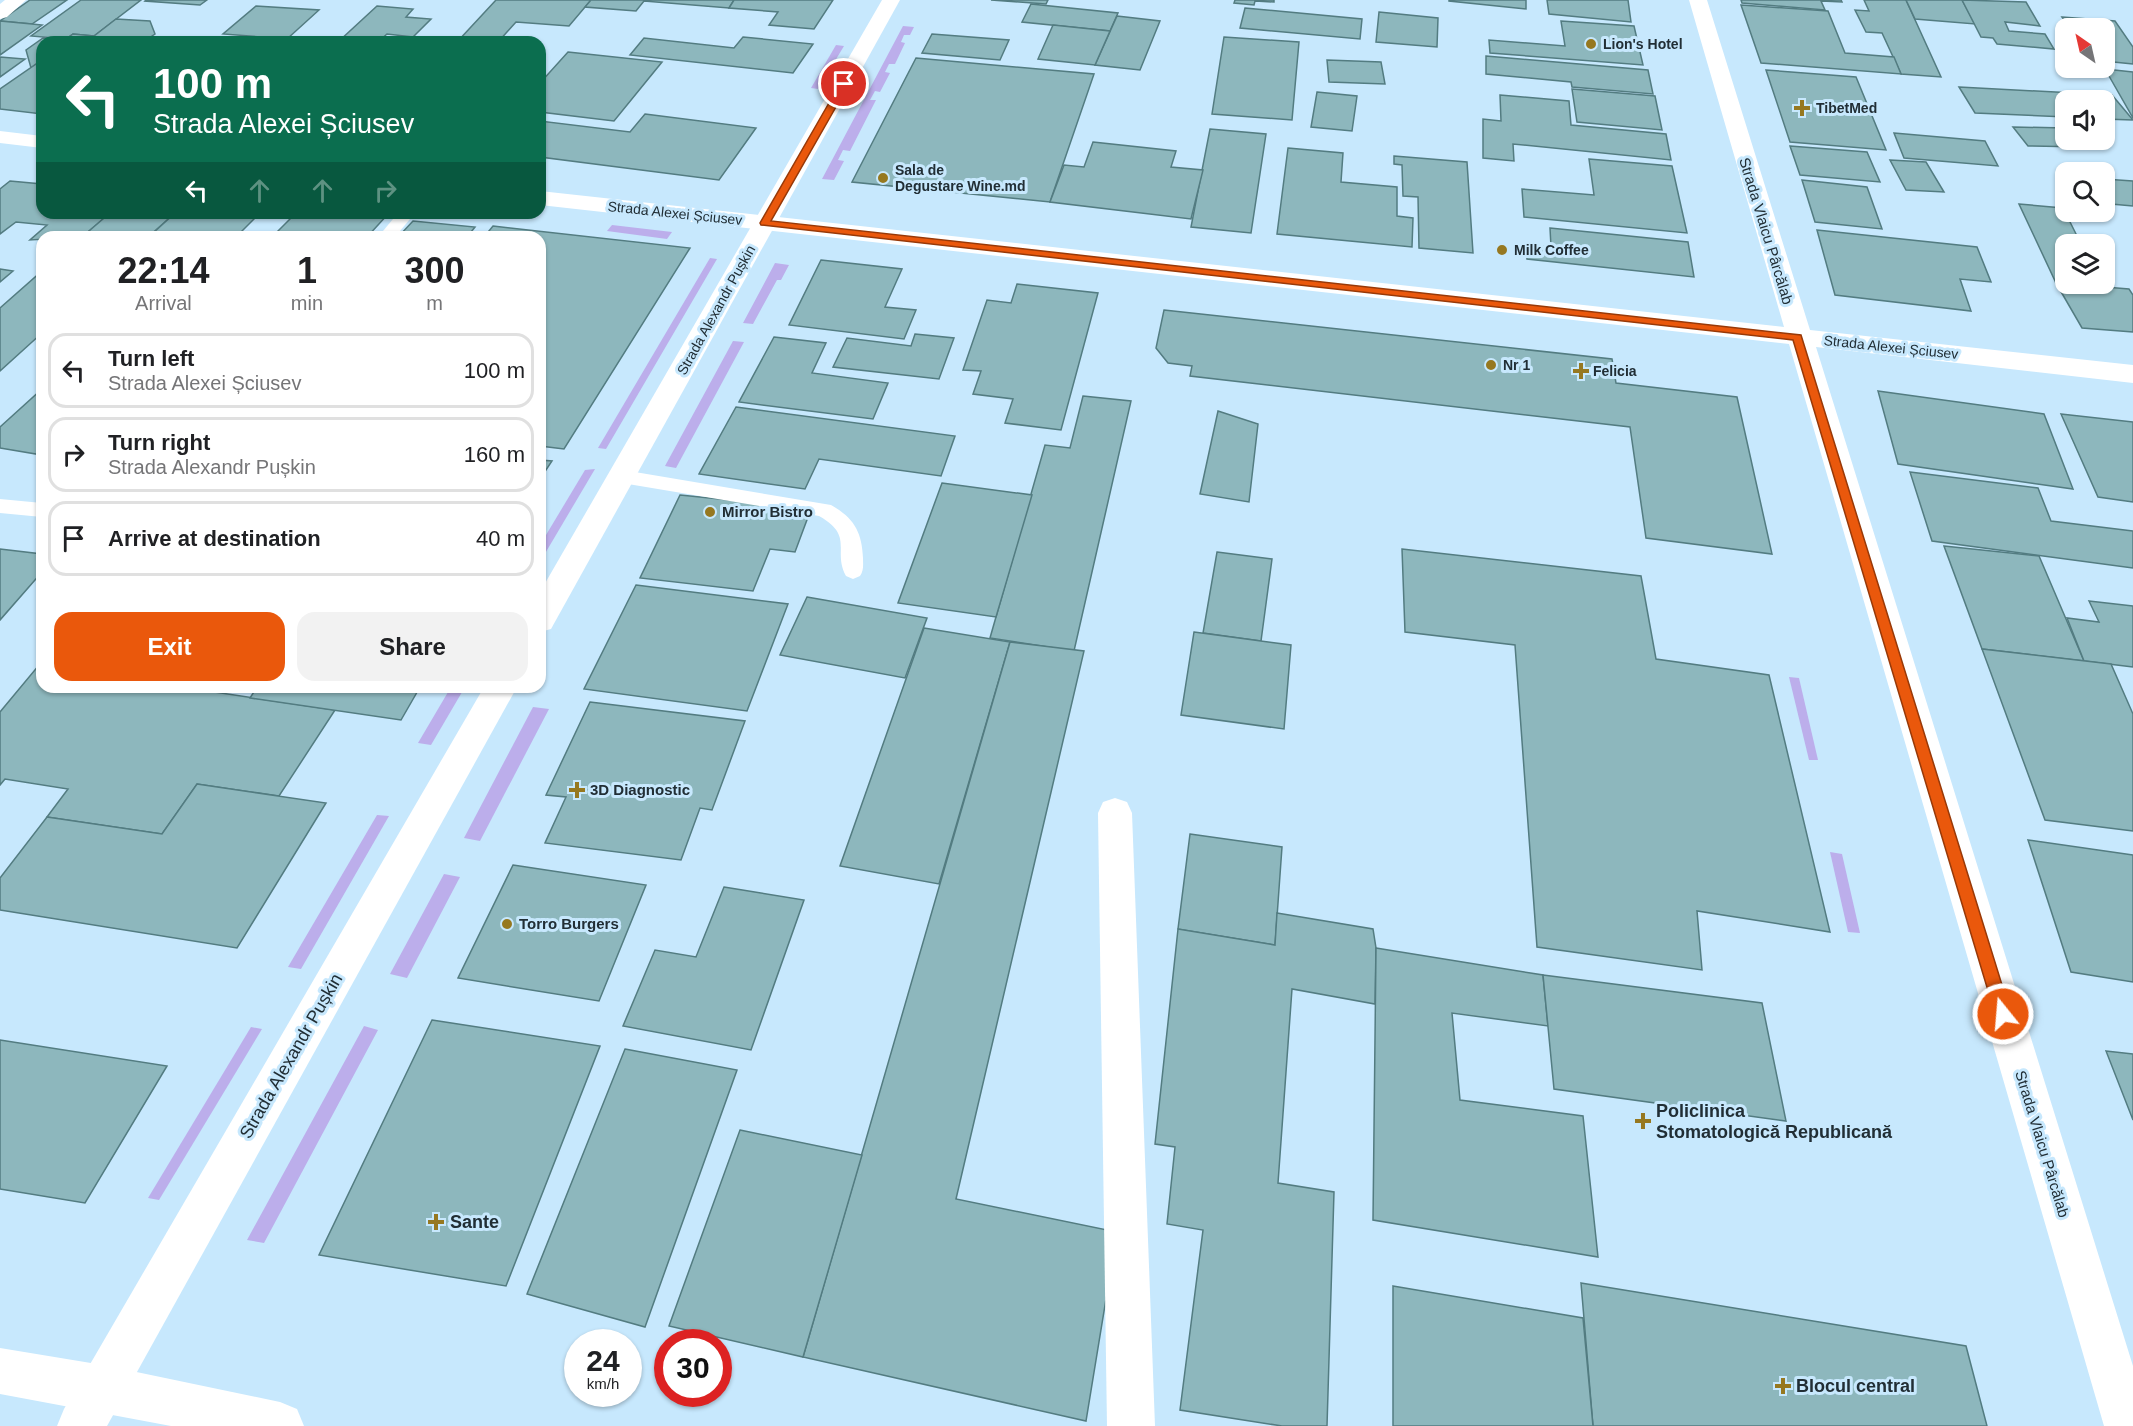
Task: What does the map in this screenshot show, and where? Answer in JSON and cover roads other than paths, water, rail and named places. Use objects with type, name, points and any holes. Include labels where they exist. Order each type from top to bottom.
[{"type":"street","points":[[0,13],[18,0]]},
{"type":"street","name":"Strada Alexandr Pușkin","points":[[546,610],[891,0]]},
{"type":"street","name":"Strada Vlaicu Pârcălab","points":[[1698,0],[1797,337],[2128,1426]]},
{"type":"street","points":[[0,137],[36,141]]},
{"type":"street","name":"Strada Alexei Șciusev","points":[[546,199],[2133,374]]},
{"type":"street","name":"Strada Alexandr Pușkin","points":[[92,1407],[498,693]]},
{"type":"street","points":[[1115,813],[1131,1426]]},
{"type":"street","points":[[0,1371],[92,1407],[280,1426]]},
{"type":"lane","points":[[392,231],[402,219]]},
{"type":"lane","points":[[623,477],[824,510],[842,519],[850,533],[853,571]]},
{"type":"lane","points":[[0,506],[36,509]]},
{"type":"place","name":"Lion's Hotel","points":[[1591,44]]},
{"type":"place","name":"TibetMed","points":[[1802,108]]},
{"type":"place","name":"Sala de Degustare Wine.md","points":[[883,178]]},
{"type":"place","name":"Milk Coffee","points":[[1502,250]]},
{"type":"place","name":"Nr 1","points":[[1491,365]]},
{"type":"place","name":"Felicia","points":[[1581,371]]},
{"type":"place","name":"Mirror Bistro","points":[[710,512]]},
{"type":"place","name":"3D Diagnostic","points":[[577,790]]},
{"type":"place","name":"Torro Burgers","points":[[507,924]]},
{"type":"place","name":"Policlinica Stomatologică Republicană","points":[[1643,1121]]},
{"type":"place","name":"Sante","points":[[436,1222]]},
{"type":"place","name":"Blocul central","points":[[1783,1386]]}]
